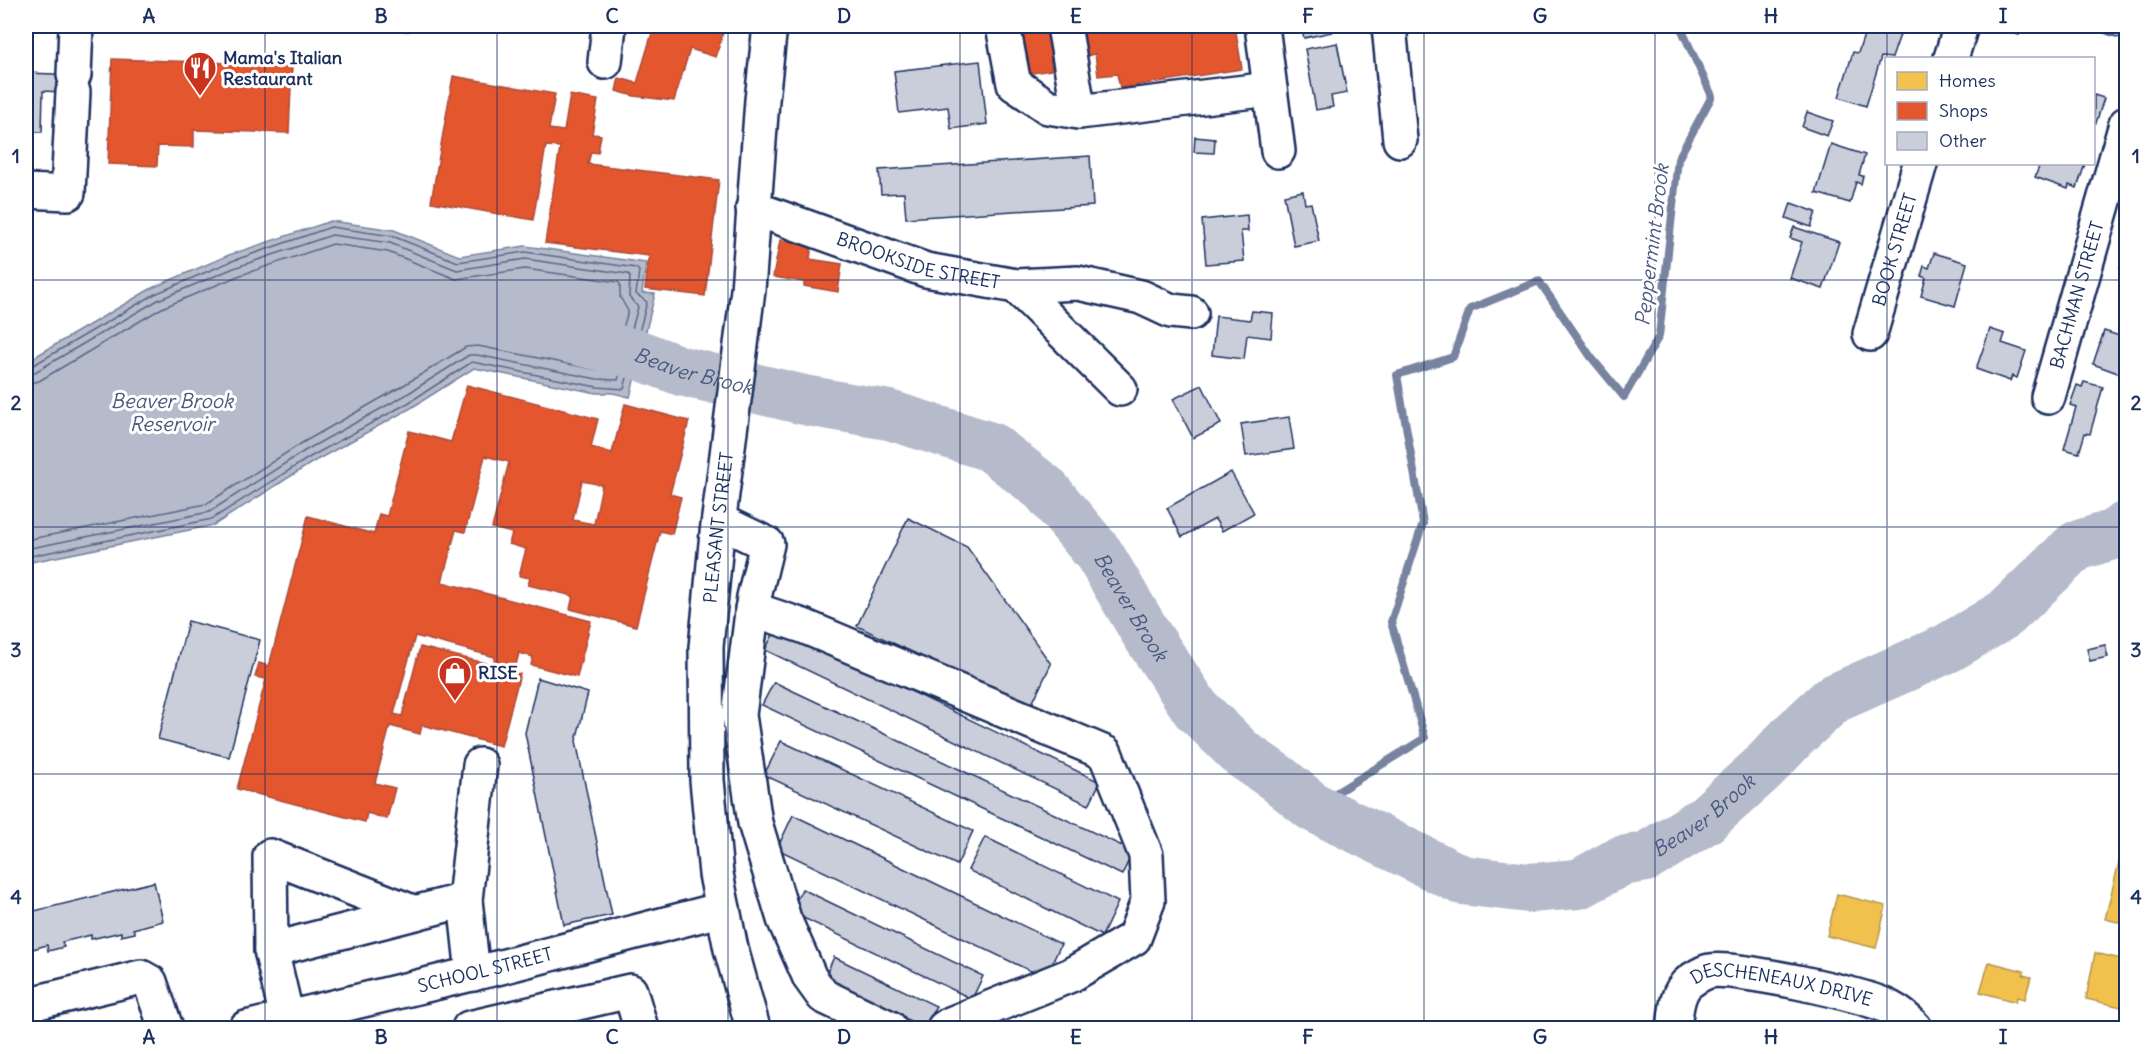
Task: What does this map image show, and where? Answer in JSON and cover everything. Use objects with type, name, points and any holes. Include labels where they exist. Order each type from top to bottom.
[{"type":"street","points":[[26,191],[68,193],[76,26]]},
{"type":"street","points":[[605,62],[609,26]]},
{"type":"street","name":"PLEASANT STREET","points":[[753,1029],[742,993],[716,874],[706,736],[706,647],[719,521],[748,290],[753,208],[770,26]]},
{"type":"street","points":[[1003,26],[1014,84],[1048,107],[1079,112],[1270,88]]},
{"type":"street","points":[[1064,26],[1079,112]]},
{"type":"street","points":[[1262,26],[1278,151]]},
{"type":"street","points":[[1389,26],[1400,140]]},
{"type":"street","points":[[1951,57],[1961,26]]},
{"type":"street","name":"BACHMAN STREET","points":[[2048,397],[2127,124]]},
{"type":"street","name":"BOOK STREET","points":[[1870,334],[1920,165]]},
{"type":"street","name":"BROOKSIDE STREET","points":[[753,208],[926,270],[1016,286],[1120,389]]},
{"type":"street","points":[[1016,286],[1078,283],[1141,297],[1171,311],[1191,313]]},
{"type":"street","points":[[719,521],[767,544],[752,609],[739,715],[755,823],[784,920],[810,978],[823,996],[890,1029]]},
{"type":"street","points":[[752,609],[803,626],[1105,753],[1146,855],[1148,901],[1134,938],[1071,975],[950,1024],[944,1029]]},
{"type":"street","points":[[473,974],[465,900],[480,765]]},
{"type":"street","points":[[265,1025],[270,950],[270,856],[415,913]]},
{"type":"street","points":[[270,950],[465,900]]},
{"type":"street","name":"SCHOOL STREET","points":[[265,1025],[723,909]]},
{"type":"street","name":"DESCHENEAUX DRIVE","points":[[1674,1029],[1680,994],[1689,982],[1710,971],[1744,972],[1869,999],[1890,1007],[1908,1020],[1915,1029]]},
{"type":"street","points":[[26,1005],[141,977],[150,982],[166,1029]]},
{"type":"street","points":[[472,1028],[630,991],[641,1029]]},
{"type":"water","name":"Beaver Brook Reservoir","points":[[331,221],[394,230],[459,256],[525,246],[646,263],[642,293],[655,294],[630,397],[613,393],[596,393],[474,368],[411,408],[313,462],[214,525],[26,563],[26,362],[152,288],[229,255]]},
{"type":"building: Homes","points":[[2119,862],[2126,864],[2126,924],[2105,919]]},
{"type":"building: Homes","points":[[1837,894],[1886,906],[1876,948],[1827,936]]},
{"type":"building: Homes","points":[[2095,953],[2126,960],[2126,1008],[2086,999]]},
{"type":"building: Homes","points":[[1989,962],[2024,971],[2023,975],[2031,977],[2025,999],[2017,997],[2016,1002],[1980,992]]},
{"type":"building: Shops","points":[[654,26],[725,26],[716,57],[690,49],[674,101],[634,96],[616,91],[619,78],[637,83]]},
{"type":"building: Shops","points":[[1052,26],[1058,59],[1050,60],[1052,70],[1014,76],[1012,30]]},
{"type":"building: Shops","points":[[1075,26],[1235,26],[1242,69],[1120,88],[1117,74],[1098,76],[1095,54],[1080,57]]},
{"type":"building: Shops","name":"Mama's Italian Restaurant","points":[[112,59],[292,65],[289,133],[194,130],[194,147],[158,146],[157,166],[108,164]]},
{"type":"building: Shops","points":[[453,76],[555,94],[549,129],[564,131],[570,95],[598,100],[592,134],[601,135],[598,153],[591,152],[588,164],[719,180],[705,296],[645,289],[649,256],[545,243],[560,147],[546,146],[533,220],[431,202]]},
{"type":"building: Shops","points":[[780,240],[812,245],[810,259],[842,264],[838,292],[804,286],[804,282],[773,277]]},
{"type":"building: Shops","points":[[467,385],[598,419],[591,447],[612,453],[625,404],[689,421],[670,494],[681,497],[672,534],[660,531],[636,626],[570,609],[573,596],[528,585],[530,578],[519,576],[526,549],[509,544],[512,533],[492,528],[509,462],[485,456],[465,532],[456,530],[442,582],[591,621],[577,677],[531,665],[533,657],[519,653],[514,673],[520,674],[501,746],[422,725],[420,734],[390,726],[375,783],[395,788],[387,819],[367,813],[365,822],[237,789],[266,679],[255,677],[259,663],[269,666],[308,516],[374,534],[379,514],[387,516],[409,431],[451,442]],"holes":[[[582,481],[602,485],[594,524],[573,520]],[[415,636],[495,657],[493,665],[420,647],[402,716],[394,714]]]},
{"type":"building: Other","points":[[365,26],[409,26],[409,31],[364,29]]},
{"type":"building: Other","points":[[1301,26],[1331,26],[1332,32],[1304,38]]},
{"type":"building: Other","points":[[1867,26],[1903,26],[1892,57],[1881,57],[1866,106],[1839,97],[1853,52],[1858,53]]},
{"type":"building: Other","points":[[1989,26],[2022,26],[2019,35]]},
{"type":"building: Other","points":[[2083,26],[2126,26],[2126,28],[2123,39]]},
{"type":"building: Other","points":[[1337,43],[1347,93],[1331,96],[1333,107],[1316,110],[1305,49]]},
{"type":"building: Other","points":[[980,61],[987,124],[951,129],[948,107],[899,113],[894,71]]},
{"type":"building: Other","points":[[26,73],[82,75],[82,93],[43,91],[42,132],[26,132]]},
{"type":"building: Other","points":[[2095,95],[2104,98],[2095,122]]},
{"type":"building: Other","points":[[1807,112],[1833,121],[1827,136],[1802,127]]},
{"type":"building: Other","points":[[1195,137],[1215,139],[1214,153],[1194,152]]},
{"type":"building: Other","points":[[1831,144],[1865,155],[1859,175],[1863,176],[1861,184],[1856,182],[1850,203],[1816,193]]},
{"type":"building: Other","points":[[1090,156],[1093,206],[906,218],[904,193],[881,194],[879,170]]},
{"type":"building: Other","points":[[2040,165],[2085,165],[2077,188],[2069,185],[2068,189],[2035,177]]},
{"type":"building: Other","points":[[1303,191],[1305,204],[1311,203],[1319,241],[1294,246],[1284,195]]},
{"type":"building: Other","points":[[1791,203],[1816,212],[1811,227],[1786,218]]},
{"type":"building: Other","points":[[1247,215],[1248,231],[1241,231],[1244,261],[1206,264],[1202,220]]},
{"type":"building: Other","points":[[1794,227],[1839,242],[1823,289],[1790,278],[1802,242],[1790,238]]},
{"type":"building: Other","points":[[2126,246],[2126,270],[2120,268]]},
{"type":"building: Other","points":[[1934,253],[1967,263],[1955,306],[1921,296],[1926,278],[1921,276],[1924,266],[1929,268]]},
{"type":"building: Other","points":[[1252,311],[1273,313],[1271,338],[1247,335],[1244,359],[1212,355],[1216,316],[1250,320]]},
{"type":"building: Other","points":[[1990,329],[2005,334],[2002,343],[2026,351],[2017,378],[2012,376],[2010,381],[1976,369]]},
{"type":"building: Other","points":[[2104,331],[2126,338],[2126,376],[2093,364]]},
{"type":"building: Other","points":[[2084,382],[2103,387],[2090,434],[2085,433],[2079,453],[2064,449],[2076,407],[2070,405],[2077,385],[2082,387]]},
{"type":"building: Other","points":[[1202,385],[1221,424],[1193,438],[1173,399]]},
{"type":"building: Other","points":[[1289,417],[1294,449],[1246,456],[1241,424]]},
{"type":"building: Other","points":[[1231,472],[1254,513],[1222,531],[1215,519],[1182,537],[1167,508]]},
{"type":"building: Other","points":[[908,518],[967,547],[1051,664],[1030,708],[857,626]]},
{"type":"building: Other","points":[[188,621],[260,640],[229,757],[158,739]]},
{"type":"building: Other","points":[[777,627],[1100,782],[1089,805],[765,650]]},
{"type":"building: Other","points":[[2105,645],[2108,657],[2090,661],[2087,649]]},
{"type":"building: Other","points":[[538,678],[588,693],[576,741],[612,915],[564,925],[525,733]]},
{"type":"building: Other","points":[[774,682],[1133,851],[1122,875],[762,705]]},
{"type":"building: Other","points":[[781,741],[973,831],[957,865],[764,775]]},
{"type":"building: Other","points":[[793,815],[1061,944],[1045,978],[777,849]]},
{"type":"building: Other","points":[[985,837],[1118,902],[1102,936],[968,870]]},
{"type":"building: Other","points":[[154,882],[163,921],[133,929],[135,933],[121,936],[121,932],[91,939],[91,935],[62,942],[64,947],[48,951],[47,945],[26,951],[26,913]]},
{"type":"building: Other","points":[[802,889],[983,976],[972,999],[791,912]]},
{"type":"building: Other","points":[[834,957],[936,1006],[926,1028],[823,981]]},
{"type":"waterway","name":"Peppermint Brook","points":[[1313,807],[1425,738],[1391,622],[1423,523],[1397,375],[1453,357],[1470,309],[1539,281],[1591,357],[1624,397],[1659,336],[1678,159],[1712,96],[1680,26]]},
{"type":"waterway","name":"Beaver Brook","points":[[572,339],[639,355],[681,371],[809,401],[889,415],[991,447],[1045,489],[1099,554],[1147,635],[1196,709],[1242,754],[1313,807],[1462,880],[1529,888],[1579,884],[1621,861],[1646,857],[1705,820],[1762,769],[1833,699],[1948,648],[2005,614],[2076,546],[2112,535],[2126,526]]},
{"type":"place","name":"Mama's Italian Restaurant","points":[[200,97]]},
{"type":"place","name":"RISE","points":[[455,702]]}]
